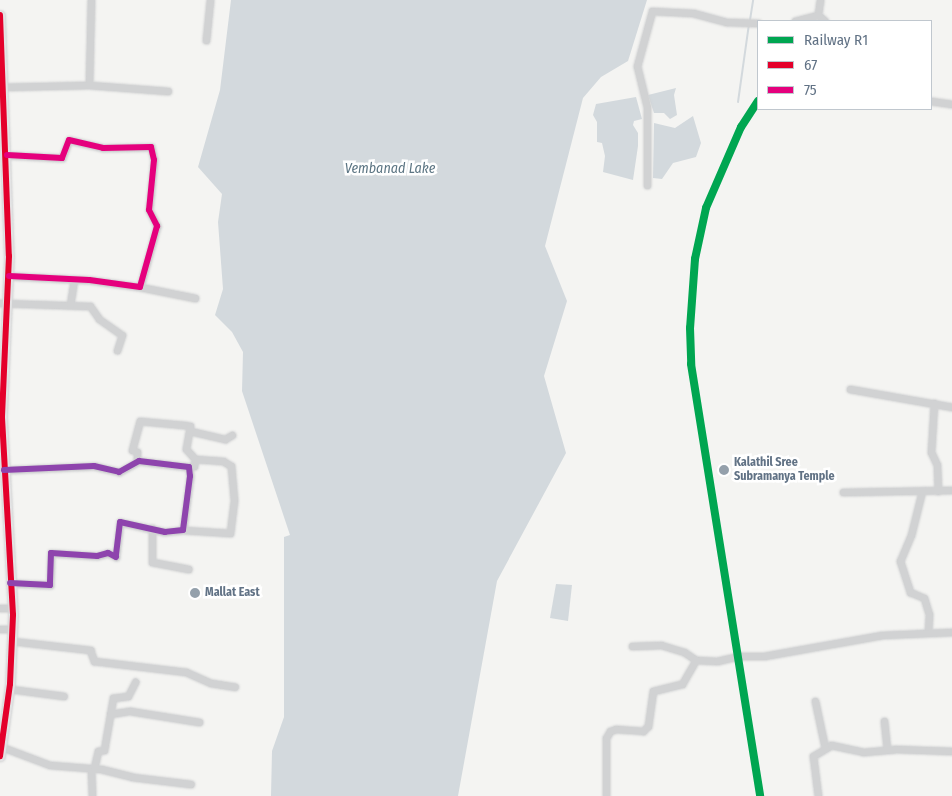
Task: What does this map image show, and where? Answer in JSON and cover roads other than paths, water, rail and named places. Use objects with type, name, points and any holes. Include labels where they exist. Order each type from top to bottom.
[{"type":"main road","points":[[0,15],[5,159],[4,237],[9,276],[4,302],[4,541],[12,608],[10,689],[4,705],[1,752]]},
{"type":"street","points":[[89,86],[91,0]]},
{"type":"street","points":[[206,40],[210,0]]},
{"type":"street","points":[[818,15],[820,0]]},
{"type":"street","points":[[648,185],[647,107],[636,66],[652,11],[693,13],[715,20],[752,23]]},
{"type":"street","points":[[799,20],[818,15]]},
{"type":"street","points":[[818,15],[824,20]]},
{"type":"street","points":[[2,87],[89,86],[168,91]]},
{"type":"street","points":[[932,101],[952,104]]},
{"type":"street","points":[[5,159],[62,158],[69,140],[103,148],[151,147],[154,160],[149,210],[157,226],[140,287]]},
{"type":"street","points":[[9,276],[140,287],[196,298]]},
{"type":"street","points":[[70,306],[74,280]]},
{"type":"street","points":[[4,302],[90,306],[99,319],[122,335],[118,350]]},
{"type":"street","points":[[850,389],[952,407]]},
{"type":"street","points":[[934,403],[931,452],[937,465],[938,490]]},
{"type":"street","points":[[10,583],[50,585],[51,553],[98,556],[108,553],[116,557],[120,522],[165,532],[183,530],[230,532],[234,500],[231,466],[223,461],[196,459],[186,450],[190,426],[140,421],[132,450],[137,452],[137,461]]},
{"type":"street","points":[[190,431],[225,439],[232,435]]},
{"type":"street","points":[[4,470],[94,466],[119,472],[137,461],[187,467],[194,466],[196,459]]},
{"type":"street","points":[[183,530],[189,483],[187,467]]},
{"type":"street","points":[[842,492],[952,490]]},
{"type":"street","points":[[922,491],[911,535],[900,561],[910,592],[924,598],[929,614],[928,632]]},
{"type":"street","points":[[152,528],[152,562],[188,569]]},
{"type":"street","points":[[0,608],[12,608]]},
{"type":"street","points":[[0,629],[12,629]]},
{"type":"street","points":[[632,646],[660,645],[684,652],[696,660],[764,656],[882,635],[952,632]]},
{"type":"street","points":[[12,640],[90,650],[94,661],[186,672],[211,683],[235,686]]},
{"type":"street","points":[[606,796],[606,738],[610,732],[616,729],[643,731],[648,726],[653,691],[682,684],[696,660]]},
{"type":"street","points":[[92,796],[93,768],[98,750],[104,750],[113,698],[128,696],[136,682]]},
{"type":"street","points":[[10,689],[64,696]]},
{"type":"street","points":[[815,701],[825,748]]},
{"type":"street","points":[[110,714],[130,711],[199,722]]},
{"type":"street","points":[[884,722],[887,749]]},
{"type":"street","points":[[818,796],[813,756],[831,745],[863,752],[887,749],[952,751]]},
{"type":"street","points":[[1,752],[50,765],[93,768],[191,784]]},
{"type":"water","name":"Vembanad Lake","points":[[231,0],[647,0],[628,61],[601,77],[583,98],[545,246],[567,301],[544,376],[566,453],[497,581],[458,796],[271,796],[272,751],[284,717],[284,537],[290,535],[242,391],[243,352],[232,332],[215,315],[223,289],[218,222],[222,194],[198,167],[220,90]]},
{"type":"water","points":[[676,88],[674,95],[677,115],[670,119],[664,113],[654,113],[648,95]]},
{"type":"water","points":[[636,97],[642,119],[634,121],[633,125],[638,133],[638,146],[633,180],[603,172],[605,156],[602,143],[597,142],[597,122],[593,115],[596,104]]},
{"type":"water","points":[[693,116],[701,143],[696,157],[673,163],[662,179],[653,178],[654,123],[675,128]]},
{"type":"water","points":[[556,584],[572,585],[568,621],[550,618]]},
{"type":"waterway","points":[[750,20],[753,0]]},
{"type":"waterway","points":[[738,102],[749,24]]},
{"type":"rail line","name":"R1","points":[[757,103],[741,127],[706,208],[695,259],[690,328],[691,364],[760,796]]},
{"type":"place","name":"Kalathil Sree Subramanya Temple","points":[[724,470]]},
{"type":"place","name":"Mallat East","points":[[195,593]]}]
